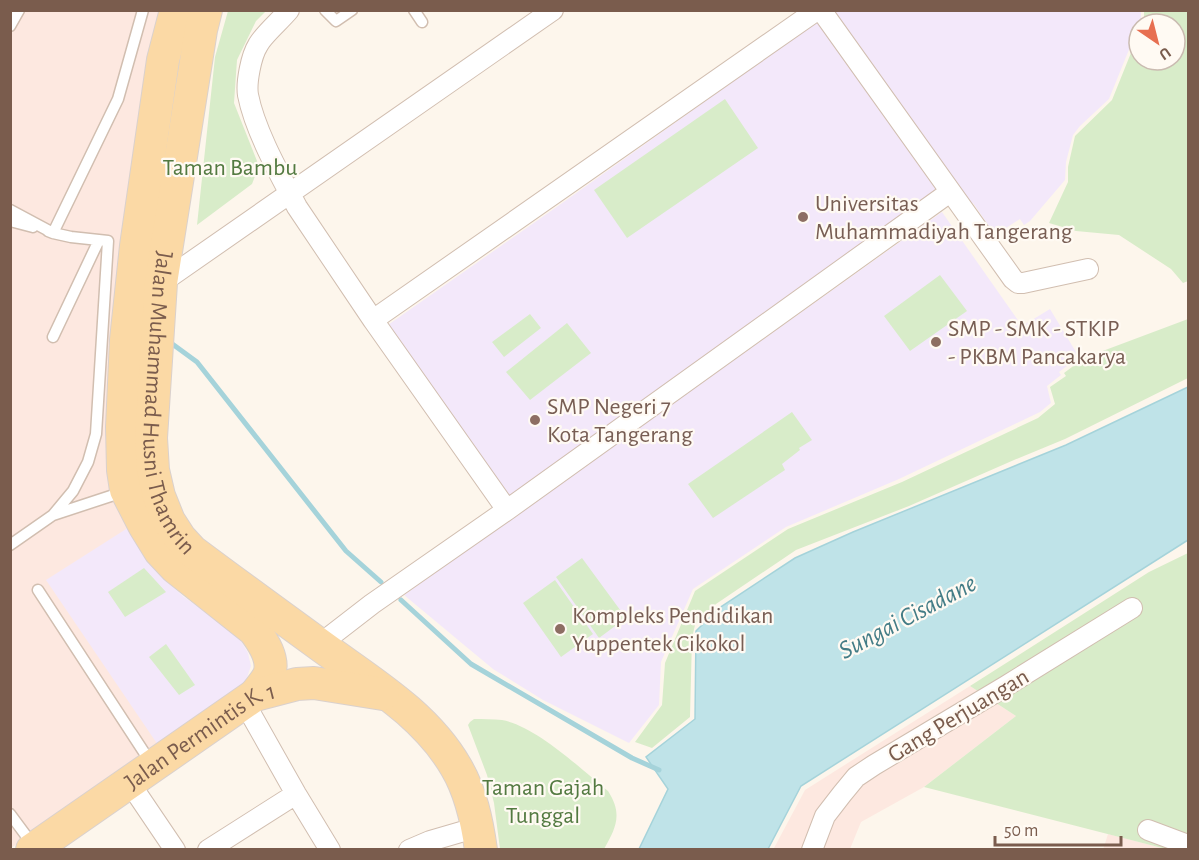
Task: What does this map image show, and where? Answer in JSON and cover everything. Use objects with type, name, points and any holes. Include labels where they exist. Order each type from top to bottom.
[{"type":"main road","name":"Jalan Muhammad Husni Thamrin","points":[[187,27],[159,85],[117,243],[126,340],[122,427],[123,470],[126,490],[160,551],[176,568],[254,630],[263,642],[271,662],[269,675],[249,698]]},
{"type":"main road","name":"Jalan Muhammad Husni Thamrin","points":[[187,27],[161,283],[151,438],[153,470],[159,496],[169,521],[192,551],[389,696],[422,723],[445,749],[466,785],[479,838]]},
{"type":"main road","name":"Jalan Permintis K. 1","points":[[33,849],[249,698],[297,684],[314,682],[389,696]]},
{"type":"street","points":[[289,10],[258,45],[253,58],[248,94],[258,128],[297,207],[373,320],[507,510]]},
{"type":"street","points":[[161,283],[553,10]]},
{"type":"street","points":[[373,320],[819,10],[1013,279],[1018,283],[1088,269]]},
{"type":"street","points":[[319,645],[372,604],[507,510],[950,192]]},
{"type":"street","name":"Gang Perjuangan","points":[[812,849],[825,816],[855,777],[1132,608]]},
{"type":"street","points":[[249,698],[296,794],[330,849]]},
{"type":"street","points":[[141,774],[175,849]]},
{"type":"street","points":[[208,849],[296,794]]},
{"type":"street","points":[[1148,830],[1185,846]]},
{"type":"street","points":[[409,849],[430,841],[479,838]]},
{"type":"lane","points":[[10,26],[19,10]]},
{"type":"lane","points":[[53,233],[118,99],[143,10]]},
{"type":"lane","points":[[325,10],[336,21],[352,10]]},
{"type":"lane","points":[[414,10],[422,22]]},
{"type":"lane","points":[[10,210],[53,233]]},
{"type":"lane","points":[[10,221],[71,237],[117,243]]},
{"type":"lane","points":[[53,337],[117,243]]},
{"type":"lane","points":[[10,545],[53,515],[73,491],[88,462],[96,434],[117,243]]},
{"type":"lane","points":[[53,515],[126,490]]},
{"type":"lane","points":[[38,590],[141,774]]},
{"type":"lane","points":[[10,814],[33,849]]},
{"type":"shaded area","points":[[10,11],[164,11],[134,524],[158,745],[11,848]]},
{"type":"shaded area","points":[[833,11],[1141,11],[1127,12],[1127,55],[1109,99],[1073,135],[1066,162],[1065,180],[1030,221],[1024,225],[1020,219],[995,235],[973,203],[969,205]]},
{"type":"shaded area","points":[[818,21],[939,192],[509,498],[385,327]]},
{"type":"shaded area","points":[[942,212],[1022,326],[1050,309],[1079,357],[1059,372],[1061,375],[1047,386],[1051,403],[1040,412],[899,479],[786,527],[693,589],[661,662],[659,705],[629,743],[543,700],[493,669],[404,595]]},
{"type":"shaded area","points":[[134,524],[165,580],[184,597],[237,634],[248,653],[251,666],[244,686],[158,745],[46,580]]},
{"type":"shaded area","points":[[970,686],[1016,716],[924,787],[861,822],[850,849],[773,850],[805,790]]},
{"type":"shaded area","points":[[1108,834],[1166,849],[1103,850]]},
{"type":"green space","name":"Taman Bambu","points":[[228,11],[266,11],[256,21],[237,60],[234,103],[259,166],[252,184],[197,225],[215,57]]},
{"type":"green space","points":[[1188,11],[1188,281],[1183,283],[1171,269],[1119,235],[1076,231],[1049,223],[1068,182],[1068,167],[1075,136],[1112,100],[1127,63],[1127,72],[1187,72],[1187,12],[1144,12]]},
{"type":"green space","points":[[725,99],[758,148],[627,238],[594,190]]},
{"type":"green space","points":[[940,275],[967,311],[910,351],[884,316]]},
{"type":"green space","points":[[530,314],[541,328],[504,357],[492,342]]},
{"type":"green space","points":[[1188,319],[1188,378],[1065,439],[909,506],[796,550],[716,604],[695,625],[692,638],[690,717],[652,748],[635,742],[662,705],[665,663],[695,591],[788,529],[902,482],[1038,418],[1055,404],[1050,387],[1066,376],[1064,373],[1084,358]]},
{"type":"green space","points":[[567,323],[591,353],[530,400],[506,372]]},
{"type":"green space","points":[[792,412],[812,440],[799,448],[800,450],[782,464],[785,470],[713,518],[688,484]]},
{"type":"green space","points":[[1188,553],[1188,849],[1166,849],[924,787],[1016,716],[970,686],[1149,572]]},
{"type":"green space","points":[[582,558],[626,618],[599,638],[556,577]]},
{"type":"green space","points":[[144,568],[166,592],[125,617],[108,592]]},
{"type":"green space","points":[[555,580],[593,634],[561,657],[523,603]]},
{"type":"green space","points":[[166,644],[195,685],[179,695],[149,657]]},
{"type":"green space","name":"Taman Gajah Tunggal","points":[[474,719],[502,720],[529,731],[558,750],[608,791],[613,799],[616,821],[604,849],[500,849],[494,803],[487,775],[468,725]]},
{"type":"water","name":"Sungai Cisadane","points":[[1188,387],[1188,540],[801,786],[768,849],[639,849],[668,789],[646,757],[695,719],[696,631],[719,608],[795,558],[1066,445]]},
{"type":"waterway","points":[[171,343],[197,362],[346,551],[381,582]]},
{"type":"waterway","points":[[401,600],[471,664],[632,758],[659,770]]},
{"type":"place","name":"Universitas Muhammadiyah Tangerang","points":[[803,217]]},
{"type":"place","name":"SMP - SMK - STKIP - PKBM Pancakarya","points":[[936,342]]},
{"type":"place","name":"SMP Negeri 7 Kota Tangerang","points":[[535,420]]},
{"type":"place","name":"Kompleks Pendidikan Yuppentek Cikokol","points":[[560,629]]}]
